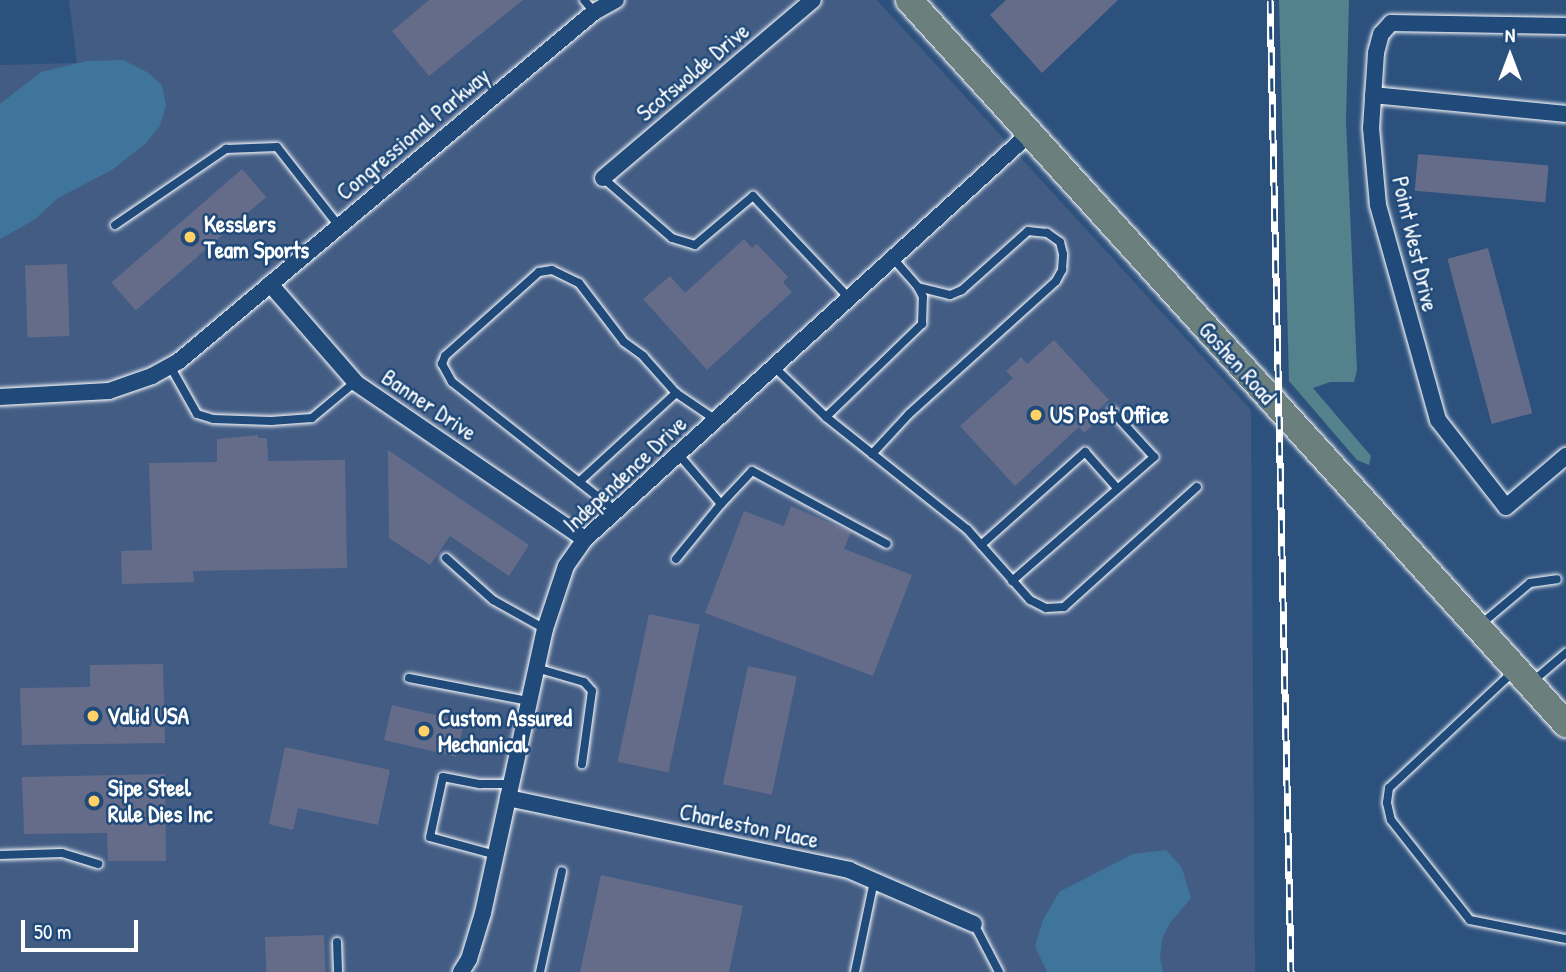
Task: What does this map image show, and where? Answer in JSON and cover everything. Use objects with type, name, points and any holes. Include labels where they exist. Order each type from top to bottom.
[{"type":"main road","name":"Goshen Road","points":[[909,0],[1566,724]]},
{"type":"street","name":"Congressional Parkway","points":[[0,397],[109,391],[129,386],[170,366],[339,226],[592,4],[616,0]]},
{"type":"street","name":"Scotswolde Drive","points":[[603,178],[813,0]]},
{"type":"street","name":"Point West Drive","points":[[1566,26],[1391,23],[1381,34],[1376,53],[1371,128],[1378,205],[1438,420],[1506,507],[1566,456]]},
{"type":"street","points":[[1373,95],[1566,114]]},
{"type":"street","name":"Independence Drive","points":[[464,971],[483,913],[545,629],[566,566],[584,539],[1029,134]]},
{"type":"street","name":"Banner Drive","points":[[270,284],[355,382],[584,539]]},
{"type":"street","name":"Charleston Place","points":[[509,791],[849,870],[974,924]]},
{"type":"lane","points":[[114,225],[226,149],[277,148],[339,226]]},
{"type":"lane","points":[[603,178],[672,237],[695,244],[753,196],[849,298]]},
{"type":"lane","points":[[872,454],[909,414],[1056,281],[1062,270],[1060,242],[1047,233],[1028,231],[962,290],[950,295],[918,287]]},
{"type":"lane","points":[[826,417],[922,324],[924,304],[918,287],[893,258]]},
{"type":"lane","points":[[616,511],[452,382],[442,364],[445,356],[539,272],[552,270],[579,283],[624,342],[643,356],[676,393],[716,420]]},
{"type":"lane","points":[[170,366],[197,414],[213,419],[271,421],[312,418],[355,382]]},
{"type":"lane","points":[[774,367],[826,417],[967,529],[1030,600],[1046,608],[1063,607],[1196,487]]},
{"type":"lane","points":[[579,482],[676,393]]},
{"type":"lane","points":[[1012,581],[1154,457],[1112,411]]},
{"type":"lane","points":[[981,545],[1085,452],[1117,488]]},
{"type":"lane","points":[[679,455],[721,504]]},
{"type":"lane","points":[[676,559],[752,471],[887,544]]},
{"type":"lane","points":[[446,558],[493,600],[545,629]]},
{"type":"lane","points":[[1478,627],[1530,583],[1558,579]]},
{"type":"lane","points":[[1566,653],[1523,677],[1388,788],[1387,803],[1391,820],[1470,920],[1566,939]]},
{"type":"lane","points":[[536,668],[589,686],[593,697],[582,764]]},
{"type":"lane","points":[[409,678],[529,701]]},
{"type":"lane","points":[[496,855],[430,837],[443,777],[509,791]]},
{"type":"lane","points":[[0,855],[62,853],[98,864]]},
{"type":"lane","points":[[540,972],[562,871]]},
{"type":"lane","points":[[855,972],[874,881]]},
{"type":"lane","points":[[974,924],[999,972]]},
{"type":"lane","points":[[337,942],[338,972]]},
{"type":"shaded area","points":[[69,0],[877,0],[1251,410],[1255,972],[0,972],[0,65],[77,63]]},
{"type":"shaded area","points":[[123,60],[147,72],[162,85],[166,105],[160,126],[146,143],[112,170],[58,198],[34,220],[0,239],[0,104],[41,72],[87,61]]},
{"type":"shaded area","points":[[1166,850],[1182,868],[1191,898],[1170,923],[1162,939],[1160,959],[1163,972],[1047,972],[1035,946],[1043,920],[1059,892],[1133,854]]},
{"type":"green space","points":[[1279,0],[1349,0],[1346,122],[1357,370],[1354,382],[1330,382],[1313,388],[1371,456],[1369,465],[1357,460],[1289,381]]},
{"type":"building","points":[[429,0],[523,0],[429,76],[392,31]]},
{"type":"building","points":[[1006,0],[1118,0],[1042,73],[990,15]]},
{"type":"building","points":[[1418,154],[1549,165],[1545,202],[1415,191]]},
{"type":"building","name":"Kesslers Team Sports","points":[[242,169],[266,197],[136,310],[111,282]]},
{"type":"building","points":[[744,239],[752,248],[757,244],[788,277],[783,282],[792,292],[707,370],[643,299],[670,276],[685,293]]},
{"type":"building","points":[[1488,248],[1532,413],[1492,424],[1447,259]]},
{"type":"building","points":[[67,264],[70,336],[28,337],[25,265]]},
{"type":"building","name":"US Post Office","points":[[1054,340],[1109,400],[1096,412],[1101,418],[1084,433],[1079,427],[1015,486],[960,426],[1013,378],[1006,371],[1021,357],[1027,364]]},
{"type":"building","points":[[258,435],[258,438],[267,438],[268,461],[345,460],[347,568],[193,571],[194,582],[122,584],[121,551],[152,550],[149,463],[217,462],[217,439]]},
{"type":"building","points":[[388,450],[529,545],[509,576],[450,536],[430,565],[389,538]]},
{"type":"building","points":[[791,506],[851,532],[844,549],[912,575],[873,676],[705,613],[744,511],[784,526]]},
{"type":"building","points":[[649,614],[700,625],[668,773],[618,762]]},
{"type":"building","name":"Valid USA","points":[[163,664],[165,743],[22,745],[20,688],[90,687],[90,665]]},
{"type":"building","points":[[748,666],[797,676],[772,795],[723,784]]},
{"type":"building","name":"Custom Assured Mechanical","points":[[392,705],[464,722],[456,757],[384,740]]},
{"type":"building","points":[[285,747],[390,770],[378,825],[298,808],[293,830],[269,824]]},
{"type":"building","name":"Sipe Steel Rule Dies Inc","points":[[165,774],[166,861],[108,861],[107,833],[24,834],[22,777]]},
{"type":"building","points":[[601,875],[743,906],[729,972],[580,972]]},
{"type":"building","points":[[324,935],[325,972],[266,972],[265,937]]},
{"type":"railway","points":[[1270,0],[1291,972]]},
{"type":"place","name":"Kesslers Team Sports","points":[[190,237]]},
{"type":"place","name":"US Post Office","points":[[1036,415]]},
{"type":"place","name":"Valid USA","points":[[93,716]]},
{"type":"place","name":"Custom Assured Mechanical","points":[[424,731]]},
{"type":"place","name":"Sipe Steel Rule Dies Inc","points":[[94,801]]}]
